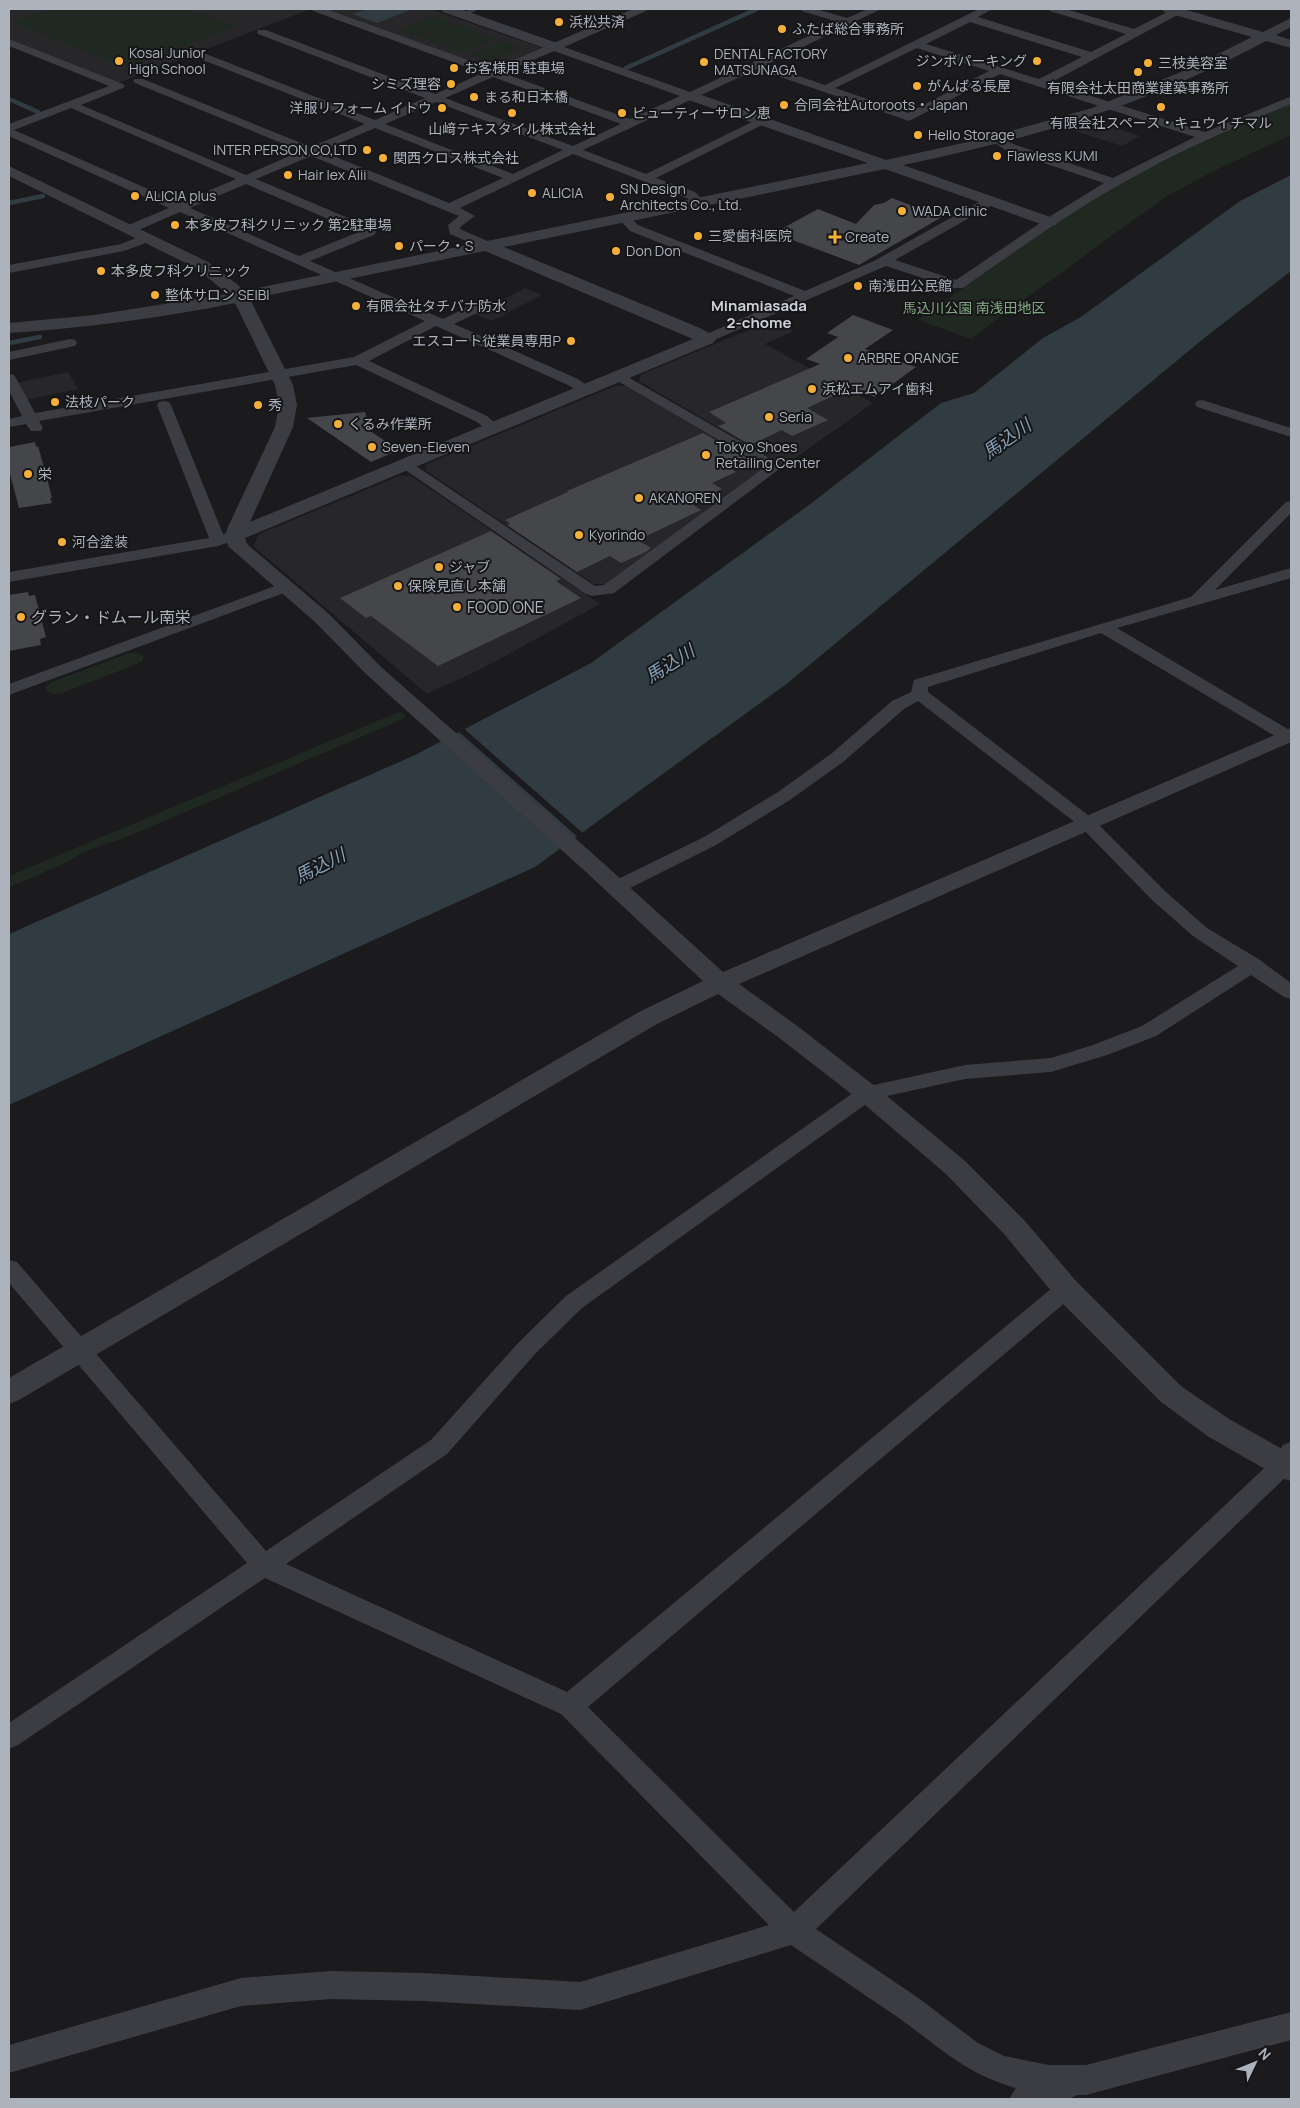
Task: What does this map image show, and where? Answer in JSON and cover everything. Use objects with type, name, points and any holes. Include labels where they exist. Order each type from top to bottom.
[{"type":"street","points":[[318,9],[630,124]]},
{"type":"street","points":[[448,9],[1050,222]]},
{"type":"street","points":[[130,230],[642,9]]},
{"type":"street","points":[[806,9],[848,22]]},
{"type":"street","points":[[449,208],[876,9]]},
{"type":"street","points":[[825,88],[987,9]]},
{"type":"street","points":[[1054,9],[1135,33]]},
{"type":"street","points":[[1041,83],[1175,10],[1291,44]]},
{"type":"street","points":[[968,18],[1092,56]]},
{"type":"street","points":[[9,328],[138,315],[240,297],[887,165],[998,140],[1112,106],[1188,75],[1291,22]]},
{"type":"street","points":[[262,32],[691,195],[700,203]]},
{"type":"street","points":[[9,42],[118,86],[9,128]]},
{"type":"street","points":[[916,44],[1205,136]]},
{"type":"street","points":[[9,52],[22,47]]},
{"type":"street","points":[[202,56],[513,178]]},
{"type":"street","points":[[756,65],[909,117],[1000,70]]},
{"type":"street","points":[[139,81],[469,216],[454,225],[454,231],[707,339]]},
{"type":"street","points":[[885,261],[958,285],[1050,222],[1114,182],[1205,136],[1291,100]]},
{"type":"street","points":[[70,104],[370,232],[298,261]]},
{"type":"street","points":[[646,178],[762,121]]},
{"type":"street","points":[[9,132],[573,382],[586,390]]},
{"type":"street","points":[[998,140],[1009,147],[1114,182]]},
{"type":"street","points":[[9,170],[214,272],[246,305],[282,380],[288,405],[284,426],[227,538]]},
{"type":"street","points":[[9,577],[227,538],[586,390],[885,261],[990,201]]},
{"type":"street","points":[[625,219],[634,228],[804,296]]},
{"type":"street","points":[[9,270],[124,247],[146,238]]},
{"type":"street","points":[[9,423],[33,423],[164,405],[282,380],[358,361],[487,303]]},
{"type":"street","points":[[9,356],[70,343]]},
{"type":"street","points":[[358,361],[482,419],[494,428]]},
{"type":"street","points":[[405,465],[592,591],[608,590],[775,467],[619,376]]},
{"type":"street","points":[[9,378],[33,423]]},
{"type":"street","points":[[9,434],[33,423],[282,380]]},
{"type":"street","points":[[1202,404],[1291,433]]},
{"type":"street","points":[[9,2059],[241,1992],[331,1986],[377,1986],[580,1996],[794,1931],[1288,1462],[1219,1428],[1171,1394],[1066,1289],[1015,1228],[955,1167],[867,1093],[787,1031],[720,984],[594,867],[373,670],[322,618],[243,551],[237,543],[227,538],[164,405]]},
{"type":"street","points":[[1196,600],[1291,504]]},
{"type":"street","points":[[919,694],[920,684],[1103,627],[1291,573]]},
{"type":"street","points":[[9,690],[286,587]]},
{"type":"street","points":[[1103,627],[1290,736]]},
{"type":"street","points":[[615,888],[710,841],[784,796],[837,758],[898,705],[919,694]]},
{"type":"street","points":[[919,694],[1087,823],[1159,896],[1200,932],[1253,965],[1291,992]]},
{"type":"street","points":[[9,1392],[648,1018],[720,984],[1290,736]]},
{"type":"street","points":[[9,1737],[440,1447],[527,1348],[574,1302],[867,1093],[965,1072],[1051,1065],[1100,1050],[1149,1031],[1253,965]]},
{"type":"street","points":[[9,1268],[263,1565],[570,1706],[794,1931],[907,2007],[968,2053],[1000,2069],[1022,2075],[1049,2080],[1086,2080]]},
{"type":"street","points":[[570,1706],[1066,1289]]},
{"type":"street","points":[[1024,2099],[1086,2080],[1291,2026]]},
{"type":"shaded area","name":"Kosai Junior High School","points":[[14,9],[311,9],[118,83],[9,39],[9,11]]},
{"type":"shaded area","points":[[325,9],[430,9],[542,48],[494,69],[489,69]]},
{"type":"shaded area","points":[[1098,122],[1140,136],[1122,146],[1072,130]]},
{"type":"shaded area","points":[[525,288],[542,295],[492,321],[475,314]]},
{"type":"shaded area","points":[[773,320],[794,331],[765,344],[873,403],[784,466],[639,381],[640,375]]},
{"type":"shaded area","points":[[68,372],[78,389],[25,400],[16,383]]},
{"type":"shaded area","points":[[615,386],[626,386],[760,465],[761,470],[606,584],[594,584],[425,470],[427,464]]},
{"type":"shaded area","points":[[399,476],[411,476],[600,604],[483,668],[427,694],[253,546],[259,534]]},
{"type":"green space","points":[[50,9],[189,9],[235,26],[127,68],[13,22]]},
{"type":"green space","points":[[434,16],[453,23],[418,37],[399,30]]},
{"type":"green space","points":[[456,24],[475,31],[440,45],[421,38]]},
{"type":"green space","points":[[478,32],[497,39],[463,53],[443,46]]},
{"type":"green space","points":[[502,41],[522,48],[487,62],[468,55]]},
{"type":"green space","name":"馬込川公園 南浅田地区","points":[[1291,104],[1291,135],[1216,170],[1165,197],[971,339],[918,320],[1034,238],[1128,179],[1220,134]]},
{"type":"green space","points":[[136,652],[143,655],[143,660],[137,664],[62,693],[53,694],[47,691],[46,686],[52,682]]},
{"type":"green space","points":[[399,712],[404,714],[405,717],[401,720],[124,838],[88,850],[61,865],[9,887],[9,876]]},
{"type":"water","points":[[367,9],[413,9],[377,23],[352,14]]},
{"type":"water","name":"馬込川","points":[[1291,175],[1291,271],[1203,339],[789,682],[535,867],[9,1105],[9,934],[415,755],[591,663],[809,505],[941,403],[974,393],[1043,338],[1081,317],[1240,201]]},
{"type":"pier","points":[[462,727],[584,834],[579,838],[457,730]]},
{"type":"building","name":"Create","points":[[892,198],[942,217],[859,265],[774,233],[818,209],[856,224],[874,205],[884,203]]},
{"type":"building","points":[[853,315],[893,330],[865,349],[916,367],[875,397],[851,388],[807,408],[828,420],[792,436],[782,430],[750,445],[718,426],[726,423],[709,412],[820,364],[806,359],[838,337],[827,333]]},
{"type":"building","points":[[365,412],[370,431],[399,450],[371,462],[307,418]]},
{"type":"building","points":[[703,433],[747,458],[728,467],[736,472],[712,483],[722,489],[690,503],[701,510],[638,540],[651,548],[646,552],[621,563],[610,556],[577,572],[507,525],[510,523],[505,520],[567,491]]},
{"type":"building","name":"栄","points":[[35,442],[36,447],[38,446],[47,478],[52,503],[19,508],[9,470],[9,447]]},
{"type":"building","name":"FOOD ONE","points":[[491,531],[561,579],[556,581],[581,598],[438,666],[371,616],[366,618],[340,598]]},
{"type":"building","name":"グラン・ドムール南栄","points":[[28,592],[29,596],[35,595],[46,637],[40,639],[41,645],[9,651],[9,595]]},
{"type":"waterway","points":[[470,11],[474,9]]},
{"type":"waterway","points":[[626,68],[757,9]]},
{"type":"waterway","points":[[9,99],[38,112]]},
{"type":"waterway","points":[[9,203],[43,196]]},
{"type":"waterway","points":[[9,343],[40,337]]},
{"type":"place","name":"浜松共済","points":[[559,22]]},
{"type":"place","name":"ふたば総合事務所","points":[[782,29]]},
{"type":"place","name":"Kosai Junior High School","points":[[119,61]]},
{"type":"place","name":"ジンボパーキング","points":[[1037,61]]},
{"type":"place","name":"DENTAL FACTORY MATSUNAGA","points":[[704,62]]},
{"type":"place","name":"三枝美容室","points":[[1148,63]]},
{"type":"place","name":"お客様用 駐車場","points":[[454,68]]},
{"type":"place","name":"有限会社太田商業建築事務所","points":[[1138,72]]},
{"type":"place","name":"シミズ理容","points":[[451,84]]},
{"type":"place","name":"がんばる長屋","points":[[917,86]]},
{"type":"place","name":"まる和日本橋","points":[[474,97]]},
{"type":"place","name":"合同会社Autoroots・Japan","points":[[784,105]]},
{"type":"place","name":"有限会社スペース・キュウイチマル","points":[[1161,107]]},
{"type":"place","name":"洋服リフォーム イトウ","points":[[442,108]]},
{"type":"place","name":"山﨑テキスタイル株式会社","points":[[512,113]]},
{"type":"place","name":"ビューティーサロン恵","points":[[622,113]]},
{"type":"place","name":"Hello Storage","points":[[918,135]]},
{"type":"place","name":"INTER PERSON CO,LTD","points":[[367,150]]},
{"type":"place","name":"Flawless KUMI","points":[[997,156]]},
{"type":"place","name":"関西クロス株式会社","points":[[383,158]]},
{"type":"place","name":"Hair lex Alii","points":[[288,175]]},
{"type":"place","name":"ALICIA","points":[[532,193]]},
{"type":"place","name":"ALICIA plus","points":[[135,196]]},
{"type":"place","name":"SN Design Architects Co., Ltd.","points":[[610,197]]},
{"type":"place","name":"WADA clinic","points":[[902,211]]},
{"type":"place","name":"本多皮フ科クリニック 第2駐車場","points":[[175,225]]},
{"type":"place","name":"三愛歯科医院","points":[[698,236]]},
{"type":"place","name":"Create","points":[[835,237]]},
{"type":"place","name":"パーク・S","points":[[399,246]]},
{"type":"place","name":"Don Don","points":[[616,251]]},
{"type":"place","name":"本多皮フ科クリニック","points":[[101,271]]},
{"type":"place","name":"南浅田公民館","points":[[858,286]]},
{"type":"place","name":"整体サロン SEIBI","points":[[155,295]]},
{"type":"place","name":"有限会社タチバナ防水","points":[[356,306]]},
{"type":"place","name":"エスコート従業員専用P","points":[[571,341]]},
{"type":"place","name":"ARBRE ORANGE","points":[[848,358]]},
{"type":"place","name":"浜松エムアイ歯科","points":[[812,389]]},
{"type":"place","name":"法枝パーク","points":[[55,402]]},
{"type":"place","name":"秀","points":[[258,405]]},
{"type":"place","name":"Seria","points":[[769,417]]},
{"type":"place","name":"くるみ作業所","points":[[338,424]]},
{"type":"place","name":"Seven-Eleven","points":[[372,447]]},
{"type":"place","name":"Tokyo Shoes Retailing Center","points":[[706,455]]},
{"type":"place","name":"栄","points":[[28,474]]},
{"type":"place","name":"AKANOREN","points":[[639,498]]},
{"type":"place","name":"Kyorindo","points":[[579,535]]},
{"type":"place","name":"河合塗装","points":[[62,542]]},
{"type":"place","name":"ジャブ","points":[[439,567]]},
{"type":"place","name":"保険見直し本舗","points":[[398,586]]},
{"type":"place","name":"FOOD ONE","points":[[457,607]]},
{"type":"place","name":"グラン・ドムール南栄","points":[[21,617]]},
{"type":"district","name":"Minamiasada 2-chome","points":[[759,314]]}]
